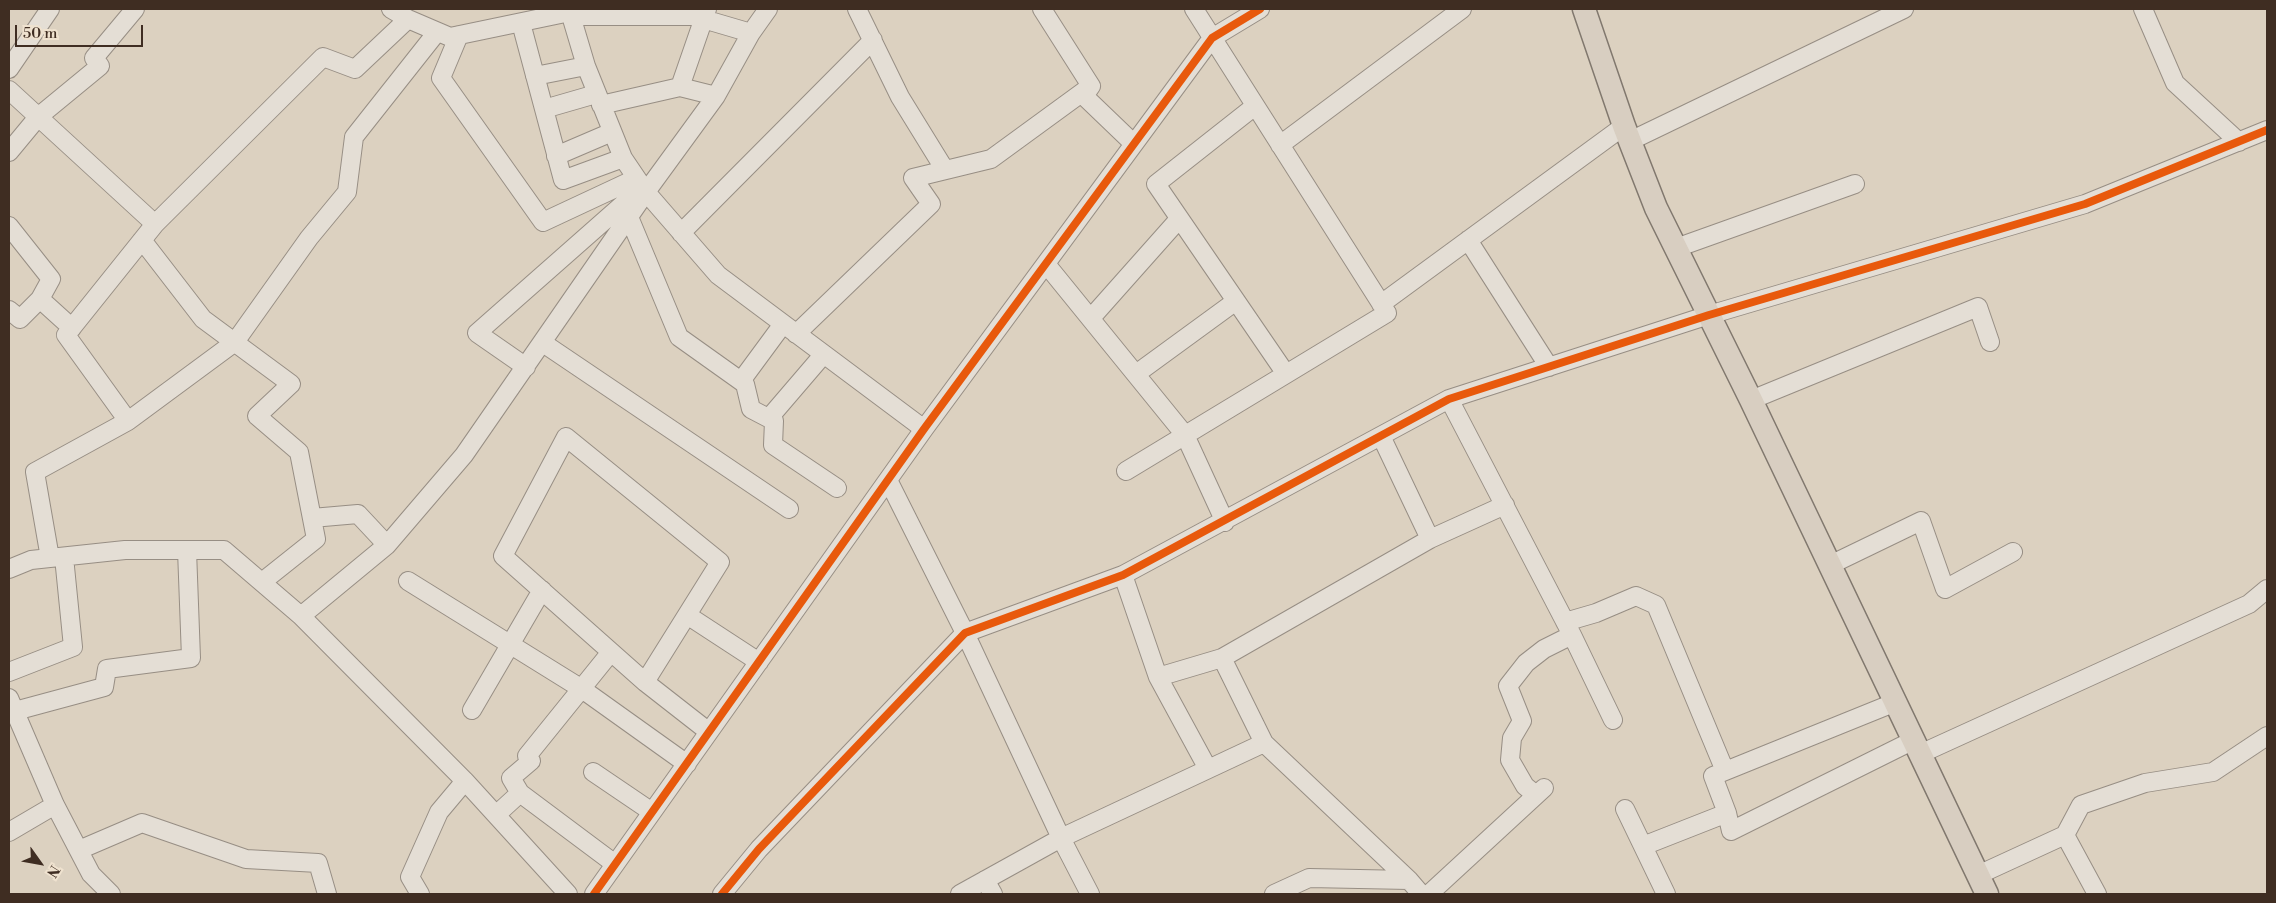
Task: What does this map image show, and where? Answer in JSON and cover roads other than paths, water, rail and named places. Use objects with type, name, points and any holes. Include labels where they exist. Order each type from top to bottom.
[{"type":"main road","points":[[1584,9],[1627,134],[1656,208],[1751,400],[1982,885]]},
{"type":"street","points":[[9,69],[50,9]]},
{"type":"street","points":[[9,152],[38,117],[100,66],[94,58],[135,9]]},
{"type":"street","points":[[391,9],[413,16],[437,32],[450,37],[570,12],[693,16],[705,14],[751,33]]},
{"type":"street","points":[[526,367],[477,333],[641,186],[716,96],[751,33],[768,9]]},
{"type":"street","points":[[857,9],[900,97],[944,170]]},
{"type":"street","points":[[1042,9],[1091,86]]},
{"type":"street","points":[[1126,471],[1387,314],[1194,9]]},
{"type":"street","points":[[1280,146],[1462,9]]},
{"type":"street","points":[[1381,304],[1468,240],[1627,134],[1904,9]]},
{"type":"street","points":[[2143,9],[2175,83],[2239,142]]},
{"type":"street","points":[[594,894],[924,429],[1212,38],[1257,10]]},
{"type":"street","points":[[570,12],[598,100],[623,158],[641,186],[718,275],[924,429]]},
{"type":"street","points":[[680,87],[705,14]]},
{"type":"street","points":[[128,421],[66,335],[155,224],[322,57],[355,69],[413,16]]},
{"type":"street","points":[[521,22],[562,180],[623,158]]},
{"type":"street","points":[[9,672],[73,647],[57,558],[35,472],[128,421],[235,342],[309,238],[347,192],[354,137],[437,32]]},
{"type":"street","points":[[459,36],[441,78],[543,222],[641,186]]},
{"type":"street","points":[[681,233],[873,40]]},
{"type":"street","points":[[535,76],[586,66]]},
{"type":"street","points":[[1091,86],[1084,96],[1134,144]]},
{"type":"street","points":[[741,381],[789,329],[931,204],[913,178],[991,159],[1091,86]]},
{"type":"street","points":[[544,109],[680,87],[716,96]]},
{"type":"street","points":[[9,90],[155,224]]},
{"type":"street","points":[[1255,106],[1156,184],[1286,374]]},
{"type":"street","points":[[722,894],[759,849],[965,633],[1123,575],[1225,522],[1449,399],[1709,315],[2085,204],[2267,130]]},
{"type":"street","points":[[556,156],[612,132]]},
{"type":"street","points":[[1676,248],[1855,184]]},
{"type":"street","points":[[301,616],[387,545],[464,455],[629,217],[641,186]]},
{"type":"street","points":[[629,217],[679,337],[745,384],[751,409],[774,421],[773,445],[837,488]]},
{"type":"street","points":[[1091,318],[1180,219]]},
{"type":"street","points":[[9,226],[52,279],[40,298],[20,319],[9,310]]},
{"type":"street","points":[[142,240],[204,319],[291,384],[257,416],[299,452],[316,539],[262,582]]},
{"type":"street","points":[[1468,240],[1549,367]]},
{"type":"street","points":[[1046,264],[1185,435],[1225,522]]},
{"type":"street","points":[[40,298],[72,328]]},
{"type":"street","points":[[1136,374],[1236,301]]},
{"type":"street","points":[[1751,400],[1978,307],[1990,342]]},
{"type":"street","points":[[543,343],[789,509]]},
{"type":"street","points":[[769,418],[824,355]]},
{"type":"street","points":[[1449,399],[1569,628],[1613,720]]},
{"type":"street","points":[[1381,436],[1430,539]]},
{"type":"street","points":[[645,682],[720,562],[566,437],[503,556],[645,682],[709,732]]},
{"type":"street","points":[[888,480],[965,633],[1061,838],[1090,894]]},
{"type":"street","points":[[1158,677],[1222,658],[1430,539],[1505,505]]},
{"type":"street","points":[[312,518],[358,514],[387,545]]},
{"type":"street","points":[[1830,565],[1921,520],[1945,589],[2013,552]]},
{"type":"street","points":[[9,569],[30,560],[125,550],[224,550],[301,616],[464,780],[496,815],[558,891]]},
{"type":"street","points":[[111,894],[91,874],[55,805],[12,704],[104,687],[107,669],[191,658],[187,550]]},
{"type":"street","points":[[1123,575],[1158,677],[1208,770]]},
{"type":"street","points":[[408,581],[582,689],[687,764]]},
{"type":"street","points":[[1896,702],[1713,776],[1727,813],[1731,831],[1917,747],[2249,604],[2267,589]]},
{"type":"street","points":[[472,710],[542,590]]},
{"type":"street","points":[[1428,894],[1540,791],[1525,786],[1510,760],[1512,738],[1522,721],[1508,686],[1532,658],[1569,628],[1596,613],[1636,596],[1656,605],[1725,771]]},
{"type":"street","points":[[687,615],[759,662]]},
{"type":"street","points":[[611,652],[528,756],[531,761],[511,778],[520,794],[615,864]]},
{"type":"street","points":[[1222,658],[1264,743],[1409,880],[1421,894]]},
{"type":"street","points":[[1982,885],[2065,835],[2081,805],[2145,783],[2213,772],[2267,736]]},
{"type":"street","points":[[960,894],[989,887],[1061,838],[1264,743]]},
{"type":"street","points":[[593,772],[652,812]]},
{"type":"street","points":[[420,894],[410,877],[439,812],[464,780]]},
{"type":"street","points":[[496,815],[520,794]]},
{"type":"street","points":[[9,832],[55,805]]},
{"type":"street","points":[[1625,809],[1666,894]]},
{"type":"street","points":[[1643,846],[1727,813]]},
{"type":"street","points":[[79,850],[142,823],[246,859],[318,863],[327,894]]},
{"type":"street","points":[[2065,835],[2097,894]]},
{"type":"street","points":[[1274,894],[1309,878],[1409,880]]}]
